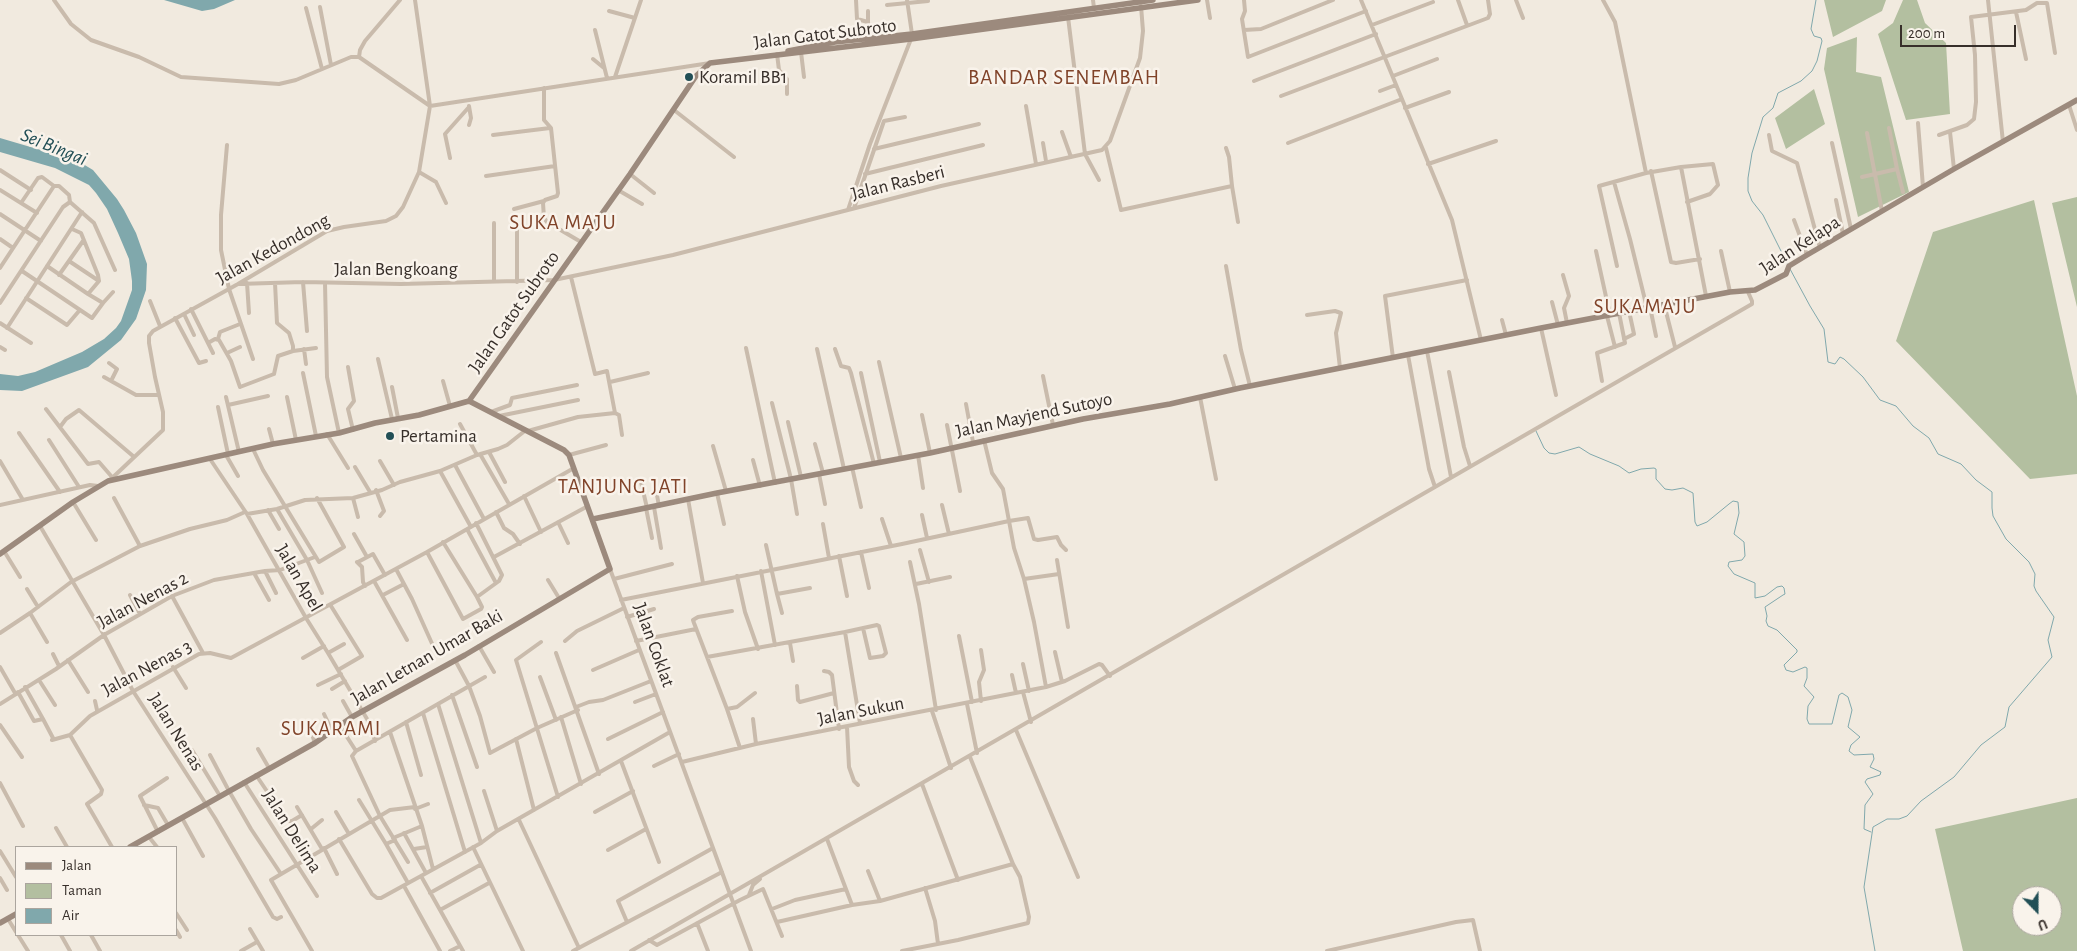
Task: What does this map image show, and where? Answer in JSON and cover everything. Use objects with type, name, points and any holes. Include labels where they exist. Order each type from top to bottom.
[{"type":"street","points":[[54,0],[72,24],[91,40],[139,57],[181,77],[279,84],[351,57],[359,57],[430,106],[710,63]]},
{"type":"street","points":[[359,57],[360,50],[365,41],[400,0]]},
{"type":"street","name":"Jalan Kedondong","points":[[160,326],[238,284],[327,232],[344,227],[380,223],[396,216],[403,207],[419,172],[430,106],[415,0]]},
{"type":"street","points":[[616,77],[640,0]]},
{"type":"street","points":[[856,0],[857,19],[868,22]]},
{"type":"street","points":[[1093,0],[1094,8]]},
{"type":"street","points":[[787,94],[787,79],[779,70],[778,54],[795,49],[870,38],[912,36],[1153,0]]},
{"type":"street","name":"Jalan Gatot Subroto","points":[[2,552],[73,502],[110,479],[273,444],[353,430],[469,401],[630,174],[696,76],[710,63],[1068,17],[1141,3],[1198,0]]},
{"type":"street","points":[[1207,0],[1210,18]]},
{"type":"street","points":[[1244,0],[1244,30],[1248,57],[1366,11]]},
{"type":"street","points":[[1244,30],[1261,29],[1319,2],[1333,0]]},
{"type":"street","points":[[1361,0],[1452,220],[1481,340]]},
{"type":"street","points":[[1458,0],[1466,26]]},
{"type":"street","points":[[1281,96],[1490,16],[1488,0]]},
{"type":"street","points":[[1516,0],[1523,18]]},
{"type":"street","points":[[1603,0],[1616,22],[1646,173]]},
{"type":"street","points":[[1988,0],[2003,142]]},
{"type":"street","points":[[887,5],[928,1]]},
{"type":"street","points":[[848,210],[870,144],[912,36],[907,2]]},
{"type":"street","points":[[1372,25],[1433,2]]},
{"type":"street","points":[[1939,135],[1970,124],[1974,119],[1976,55],[1970,19],[1973,16],[2016,12],[2026,10],[2037,2],[2048,3],[2055,53]]},
{"type":"street","points":[[1141,3],[1144,31],[1141,52],[1106,148],[1121,210],[1232,186]]},
{"type":"street","points":[[320,7],[331,65]]},
{"type":"street","points":[[306,8],[322,69]]},
{"type":"street","points":[[610,10],[635,18]]},
{"type":"street","points":[[868,11],[870,38]]},
{"type":"street","points":[[2016,12],[2026,59]]},
{"type":"street","points":[[1068,17],[1085,154],[1099,180]]},
{"type":"street","points":[[595,30],[607,78]]},
{"type":"street","points":[[1254,81],[1376,34]]},
{"type":"street","points":[[801,52],[804,77]]},
{"type":"street","points":[[593,59],[604,68]]},
{"type":"street","points":[[1393,76],[1437,59]]},
{"type":"street","points":[[1380,91],[1396,85]]},
{"type":"street","points":[[514,209],[544,202],[557,196],[551,128],[544,120],[544,88]]},
{"type":"street","points":[[1405,108],[1449,92]]},
{"type":"street","points":[[467,99],[471,118],[469,125]]},
{"type":"street","points":[[1288,143],[1402,99]]},
{"type":"street","name":"Jalan Kelapa","points":[[1481,340],[1706,296],[1730,292],[1748,292],[1786,274],[1789,266],[1807,255],[2077,100]]},
{"type":"street","points":[[2069,105],[2077,130]]},
{"type":"street","points":[[450,158],[445,134],[469,106]]},
{"type":"street","points":[[1026,106],[1036,164]]},
{"type":"street","points":[[674,110],[734,157]]},
{"type":"street","points":[[854,208],[884,121],[905,117]]},
{"type":"street","points":[[1918,123],[1923,187]]},
{"type":"street","points":[[874,149],[979,124]]},
{"type":"street","points":[[493,135],[551,128]]},
{"type":"street","points":[[1890,128],[1902,192]]},
{"type":"street","points":[[1062,132],[1071,157]]},
{"type":"street","points":[[1950,132],[1954,169]]},
{"type":"street","points":[[1866,133],[1882,211]]},
{"type":"street","points":[[1769,135],[1772,150],[1797,163],[1820,248]]},
{"type":"street","points":[[1428,164],[1496,141]]},
{"type":"street","points":[[1044,143],[1046,161]]},
{"type":"street","points":[[1832,143],[1851,229]]},
{"type":"street","points":[[227,145],[220,240],[229,289],[253,359]]},
{"type":"street","points":[[865,174],[983,145]]},
{"type":"street","name":"Jalan Rasberi","points":[[554,280],[674,255],[854,208],[1106,148]]},
{"type":"street","points":[[1226,148],[1229,157],[1238,222]]},
{"type":"street","points":[[1617,266],[1599,186],[1651,171],[1713,164],[1718,186],[1710,194],[1687,202]]},
{"type":"street","points":[[486,176],[555,166]]},
{"type":"street","points":[[1681,167],[1706,296]]},
{"type":"street","points":[[1862,177],[1897,169]]},
{"type":"street","points":[[0,170],[31,190]]},
{"type":"street","points":[[1651,171],[1671,262],[1676,264],[1700,259]]},
{"type":"street","points":[[419,172],[436,182],[446,204]]},
{"type":"street","points":[[630,174],[654,193]]},
{"type":"street","points":[[21,204],[40,177],[54,186],[59,186],[67,193],[70,202],[94,223],[115,270]]},
{"type":"street","points":[[1614,182],[1656,336]]},
{"type":"street","points":[[1,264],[26,231],[54,186]]},
{"type":"street","points":[[0,190],[37,213]]},
{"type":"street","points":[[618,190],[642,204]]},
{"type":"street","points":[[1836,200],[1843,234]]},
{"type":"street","points":[[1,300],[63,207],[70,202]]},
{"type":"street","points":[[544,202],[546,221],[582,242]]},
{"type":"street","points":[[7,328],[82,212]]},
{"type":"street","points":[[0,214],[41,241]]},
{"type":"street","points":[[1794,220],[1807,255]]},
{"type":"street","points":[[494,223],[494,282]]},
{"type":"street","points":[[517,223],[517,282]]},
{"type":"street","points":[[72,229],[81,233],[99,281]]},
{"type":"street","points":[[1802,240],[1817,234]]},
{"type":"street","points":[[0,239],[13,248]]},
{"type":"street","points":[[59,275],[84,241]]},
{"type":"street","points":[[1596,251],[1615,347]]},
{"type":"street","points":[[1721,251],[1730,292]]},
{"type":"street","points":[[69,261],[99,281]]},
{"type":"street","points":[[48,266],[103,303]]},
{"type":"street","points":[[1226,266],[1241,350],[1250,386]]},
{"type":"street","points":[[22,271],[91,319],[113,292]]},
{"type":"street","points":[[1563,275],[1568,296],[1564,308],[1567,323]]},
{"type":"street","points":[[572,277],[596,374],[607,371],[615,413],[619,415],[622,435]]},
{"type":"street","name":"Jalan Bengkoang","points":[[238,284],[303,282],[517,282],[554,280]]},
{"type":"street","points":[[1393,358],[1385,296],[1467,280]]},
{"type":"street","points":[[88,294],[99,281]]},
{"type":"street","points":[[303,282],[306,331]]},
{"type":"street","points":[[247,283],[249,314]]},
{"type":"street","points":[[276,283],[277,323],[292,338],[293,351]]},
{"type":"street","points":[[326,283],[327,377],[339,433]]},
{"type":"street","points":[[631,951],[1752,304],[1748,292]]},
{"type":"street","points":[[26,298],[67,326],[79,311]]},
{"type":"street","points":[[46,410],[88,464],[99,462],[110,479],[163,430],[163,412],[158,395],[150,336],[160,326],[150,301]]},
{"type":"street","points":[[1552,302],[1558,325]]},
{"type":"street","points":[[1664,304],[1675,348]]},
{"type":"street","points":[[191,309],[213,353]]},
{"type":"street","points":[[1307,315],[1335,311],[1341,313],[1336,333],[1340,368]]},
{"type":"street","points":[[1624,338],[1634,334],[1629,311]]},
{"type":"street","points":[[1602,381],[1597,353],[1624,344],[1619,313]]},
{"type":"street","points":[[184,314],[194,335]]},
{"type":"street","points":[[175,318],[199,363],[206,361]]},
{"type":"street","points":[[1502,320],[1506,335]]},
{"type":"street","points":[[0,323],[31,343]]},
{"type":"street","points":[[240,324],[220,332],[218,339],[227,353],[240,387],[274,374],[278,356],[293,351],[316,348]]},
{"type":"street","points":[[1541,328],[1556,395]]},
{"type":"street","points":[[208,343],[218,339]]},
{"type":"street","name":"Jalan Mayjend Sutoyo","points":[[593,519],[726,491],[930,453],[1053,425],[1481,340]]},
{"type":"street","points":[[0,347],[5,350]]},
{"type":"street","points":[[227,353],[240,347]]},
{"type":"street","points":[[746,348],[775,483]]},
{"type":"street","points":[[817,349],[844,469]]},
{"type":"street","points":[[835,349],[840,366],[849,368],[851,373],[877,463]]},
{"type":"street","points":[[304,350],[306,364]]},
{"type":"street","points":[[1427,351],[1451,477]]},
{"type":"street","points":[[1408,355],[1429,469],[1435,487]]},
{"type":"street","points":[[1225,356],[1235,389]]},
{"type":"street","points":[[378,359],[395,418]]},
{"type":"street","points":[[879,362],[901,458]]},
{"type":"street","points":[[109,363],[117,369],[111,381]]},
{"type":"street","points":[[348,367],[354,401],[348,408],[353,430]]},
{"type":"street","points":[[303,372],[316,436]]},
{"type":"street","points":[[1449,372],[1464,447],[1470,466]]},
{"type":"street","points":[[610,382],[648,373]]},
{"type":"street","points":[[861,373],[877,463]]},
{"type":"street","points":[[1043,376],[1053,425]]},
{"type":"street","points":[[104,377],[136,394],[158,395]]},
{"type":"street","points":[[442,381],[450,406]]},
{"type":"street","points":[[490,412],[510,404],[512,398],[577,385]]},
{"type":"street","points":[[392,387],[395,418]]},
{"type":"street","points":[[228,405],[268,396]]},
{"type":"street","points":[[226,397],[238,452]]},
{"type":"street","points":[[286,397],[296,440]]},
{"type":"street","points":[[1200,397],[1216,479]]},
{"type":"street","points":[[499,416],[578,400]]},
{"type":"street","points":[[469,401],[564,450],[568,455],[606,445]]},
{"type":"street","points":[[772,403],[791,479],[797,514]]},
{"type":"street","points":[[966,404],[973,442]]},
{"type":"street","points":[[218,407],[227,455],[238,476]]},
{"type":"street","points":[[60,427],[66,419],[79,410],[134,456]]},
{"type":"street","points":[[0,633],[38,608],[70,582],[140,546],[246,513],[268,510],[317,498],[353,498],[427,473],[440,471],[507,445],[527,431],[578,417],[615,413]]},
{"type":"street","points":[[922,415],[930,453]]},
{"type":"street","points":[[788,422],[801,477]]},
{"type":"street","points":[[460,424],[509,504]]},
{"type":"street","points":[[948,425],[960,491]]},
{"type":"street","points":[[269,429],[273,444]]},
{"type":"street","points":[[19,433],[60,492]]},
{"type":"street","points":[[327,434],[348,468]]},
{"type":"street","points":[[49,440],[79,487]]},
{"type":"street","points":[[984,440],[992,473],[1002,489],[1014,548],[1024,579],[1046,687]]},
{"type":"street","points":[[815,444],[825,504]]},
{"type":"street","points":[[713,446],[726,491]]},
{"type":"street","points":[[253,449],[263,470],[315,557]]},
{"type":"street","points":[[489,452],[505,482]]},
{"type":"street","name":"Jalan Coklat","points":[[568,455],[751,951]]},
{"type":"street","points":[[918,455],[923,488]]},
{"type":"street","name":"Jalan Apel","points":[[210,459],[246,513],[306,618],[340,672],[370,724],[375,741]]},
{"type":"street","points":[[753,460],[760,486]]},
{"type":"street","points":[[0,461],[24,500]]},
{"type":"street","points":[[380,461],[394,485]]},
{"type":"street","points":[[455,465],[484,518]]},
{"type":"street","points":[[355,467],[370,492]]},
{"type":"street","points":[[852,467],[861,507]]},
{"type":"street","name":"Jalan Nenas 3","points":[[70,735],[97,710],[174,668],[203,653],[231,658],[331,606],[574,468]]},
{"type":"street","points":[[440,471],[496,583]]},
{"type":"street","points":[[641,482],[652,538]]},
{"type":"street","points":[[0,504],[90,485],[99,486]]},
{"type":"street","points":[[376,490],[384,511],[380,516]]},
{"type":"street","points":[[656,490],[656,506],[662,548]]},
{"type":"street","points":[[717,493],[724,524]]},
{"type":"street","points":[[524,496],[541,532]]},
{"type":"street","points":[[114,498],[140,546]]},
{"type":"street","name":"Jalan Nenas 2","points":[[0,704],[16,692],[39,680],[104,635],[172,596],[214,580],[280,570],[315,557],[320,562],[344,548],[317,498]]},
{"type":"street","points":[[353,498],[358,517]]},
{"type":"street","points":[[688,499],[703,583]]},
{"type":"street","points":[[73,502],[96,540]]},
{"type":"street","points":[[942,505],[949,534]]},
{"type":"street","points":[[494,557],[588,506]]},
{"type":"street","points":[[277,508],[307,560],[322,593]]},
{"type":"street","points":[[268,510],[279,529]]},
{"type":"street","points":[[496,512],[504,528],[513,534],[520,544]]},
{"type":"street","points":[[922,515],[928,538]]},
{"type":"street","points":[[621,600],[1028,518],[1034,539],[1057,537],[1066,550]]},
{"type":"street","points":[[882,519],[891,546]]},
{"type":"street","points":[[558,522],[568,543]]},
{"type":"street","points":[[476,523],[502,575],[496,583],[477,597]]},
{"type":"street","points":[[823,524],[829,558]]},
{"type":"street","name":"Jalan Nenas","points":[[40,526],[70,582],[104,635],[133,690],[206,805],[273,917],[277,919],[281,917]]},
{"type":"street","points":[[354,534],[367,557]]},
{"type":"street","points":[[427,552],[463,619],[481,610],[482,607],[477,597],[443,542]]},
{"type":"street","points":[[766,545],[782,613]]},
{"type":"street","points":[[920,550],[929,582]]},
{"type":"street","points":[[2,552],[20,577]]},
{"type":"street","points":[[861,552],[869,588]]},
{"type":"street","points":[[365,586],[362,568],[357,562],[374,555],[385,575]]},
{"type":"street","points":[[839,556],[847,596]]},
{"type":"street","points":[[1057,560],[1068,627]]},
{"type":"street","points":[[910,562],[916,584],[934,710],[951,768]]},
{"type":"street","points":[[614,579],[672,564]]},
{"type":"street","points":[[396,568],[434,648]]},
{"type":"street","name":"Jalan Letnan Umar Baki","points":[[134,846],[268,768],[315,743],[362,712],[610,569]]},
{"type":"street","points":[[265,571],[276,593]]},
{"type":"street","points":[[761,571],[775,645]]},
{"type":"street","points":[[254,573],[269,600]]},
{"type":"street","points":[[1024,579],[1059,574]]},
{"type":"street","points":[[737,576],[758,649]]},
{"type":"street","points":[[916,584],[950,577]]},
{"type":"street","points":[[548,580],[558,598]]},
{"type":"street","points":[[374,581],[407,640]]},
{"type":"street","points":[[383,595],[404,584]]},
{"type":"street","points":[[777,594],[810,588]]},
{"type":"street","points":[[27,589],[38,608]]},
{"type":"street","points":[[130,595],[140,614]]},
{"type":"street","points":[[172,596],[203,653]]},
{"type":"street","points":[[318,685],[362,656],[331,606]]},
{"type":"street","points":[[565,641],[577,631],[624,608]]},
{"type":"street","points":[[628,617],[654,609]]},
{"type":"street","points":[[732,611],[694,618],[696,629],[728,710],[740,748]]},
{"type":"street","points":[[30,613],[47,642]]},
{"type":"street","points":[[707,657],[790,643],[877,625],[880,627],[885,655],[870,658],[863,628]]},
{"type":"street","points":[[636,641],[696,629]]},
{"type":"street","points":[[845,632],[860,724]]},
{"type":"street","points":[[959,636],[972,702]]},
{"type":"street","points":[[541,642],[516,660],[558,797]]},
{"type":"street","points":[[790,643],[793,661]]},
{"type":"street","points":[[328,653],[344,644]]},
{"type":"street","points":[[303,658],[324,646]]},
{"type":"street","points":[[479,646],[494,672]]},
{"type":"street","points":[[593,670],[639,650]]},
{"type":"street","points":[[981,701],[979,682],[984,670],[982,650]]},
{"type":"street","points":[[1056,652],[1062,682]]},
{"type":"street","points":[[556,653],[599,774]]},
{"type":"street","points":[[53,654],[59,666]]},
{"type":"street","points":[[68,660],[88,692]]},
{"type":"street","points":[[455,660],[480,716],[489,752],[589,702],[603,700],[652,681]]},
{"type":"street","points":[[1023,664],[1029,691]]},
{"type":"street","name":"Jalan Sukun","points":[[682,762],[756,744],[1046,687],[1062,682],[1098,664],[1102,665],[1110,676]]},
{"type":"street","points":[[0,667],[34,721],[43,718]]},
{"type":"street","points":[[174,668],[186,688]]},
{"type":"street","points":[[824,671],[831,673],[839,729]]},
{"type":"street","points":[[1012,675],[1016,693]]},
{"type":"street","points":[[540,677],[556,720]]},
{"type":"street","points":[[408,862],[380,816],[352,758],[356,751],[485,678]]},
{"type":"street","points":[[39,680],[54,705]]},
{"type":"street","points":[[332,689],[345,681]]},
{"type":"street","points":[[797,686],[798,700],[800,702],[834,693]]},
{"type":"street","points":[[25,687],[43,718],[53,741],[70,735],[102,790],[102,793],[87,804],[111,846]]},
{"type":"street","points":[[1023,692],[1030,722]]},
{"type":"street","points":[[728,710],[737,707],[755,693]]},
{"type":"street","points":[[635,702],[656,694]]},
{"type":"street","points":[[452,695],[477,767]]},
{"type":"street","points":[[95,701],[97,710]]},
{"type":"street","points":[[343,701],[352,718]]},
{"type":"street","points":[[438,704],[481,843]]},
{"type":"street","points":[[967,704],[977,753]]},
{"type":"street","points":[[608,739],[663,712]]},
{"type":"street","points":[[423,713],[465,852]]},
{"type":"street","points":[[324,714],[332,731]]},
{"type":"street","points":[[561,717],[581,784]]},
{"type":"street","points":[[753,719],[756,744]]},
{"type":"street","points":[[406,722],[421,774]]},
{"type":"street","points":[[0,726],[22,757]]},
{"type":"street","points":[[309,726],[315,743]]},
{"type":"street","points":[[340,726],[356,751]]},
{"type":"street","points":[[847,727],[850,767],[854,781],[858,784]]},
{"type":"street","points":[[1016,730],[1078,877]]},
{"type":"street","points":[[390,732],[422,826],[433,869]]},
{"type":"street","points":[[339,839],[374,896],[381,898],[481,843],[498,831],[670,732]]},
{"type":"street","points":[[516,739],[534,810]]},
{"type":"street","points":[[192,750],[220,796]]},
{"type":"street","points":[[258,750],[268,768]]},
{"type":"street","points":[[654,766],[679,754]]},
{"type":"street","points":[[210,755],[250,829],[281,874]]},
{"type":"street","points":[[902,951],[1028,924],[1029,918],[1020,877],[970,757]]},
{"type":"street","points":[[621,761],[659,862]]},
{"type":"street","points":[[256,775],[286,821],[292,821],[302,815]]},
{"type":"street","points":[[158,832],[140,795],[166,778]]},
{"type":"street","name":"Jalan Delima","points":[[244,782],[317,896]]},
{"type":"street","points":[[0,784],[23,826]]},
{"type":"street","points":[[922,784],[958,880]]},
{"type":"street","points":[[484,791],[498,831]]},
{"type":"street","points":[[595,812],[633,791]]},
{"type":"street","points":[[360,800],[386,844],[440,951]]},
{"type":"street","points":[[312,951],[271,880],[390,810],[415,808],[428,804]]},
{"type":"street","points":[[144,805],[158,808],[168,826]]},
{"type":"street","points":[[297,807],[337,874]]},
{"type":"street","points":[[336,812],[349,834]]},
{"type":"street","points":[[182,818],[203,856]]},
{"type":"street","points":[[311,829],[322,820]]},
{"type":"street","points":[[519,820],[579,948]]},
{"type":"street","points":[[386,844],[404,833],[422,826]]},
{"type":"street","points":[[56,828],[66,846]]},
{"type":"street","points":[[608,850],[646,829]]},
{"type":"street","points":[[404,833],[426,873]]},
{"type":"street","points":[[149,836],[156,846]]},
{"type":"street","points":[[827,839],[852,906]]},
{"type":"street","points":[[414,849],[427,847]]},
{"type":"street","points":[[472,848],[524,951]]},
{"type":"street","points":[[627,922],[618,901],[713,848]]},
{"type":"street","points":[[0,851],[15,875]]},
{"type":"street","points":[[749,895],[755,882],[787,861]]},
{"type":"street","points":[[777,922],[880,901],[1013,864]]},
{"type":"street","points":[[430,893],[480,865]]},
{"type":"street","points":[[868,871],[880,901]]},
{"type":"street","points":[[573,951],[722,872]]},
{"type":"street","points":[[421,876],[463,951]]},
{"type":"street","points":[[0,878],[7,890]]},
{"type":"street","points":[[440,910],[489,883]]},
{"type":"street","points":[[772,909],[795,900],[846,888]]},
{"type":"street","points":[[925,888],[935,920],[938,944]]},
{"type":"street","points":[[657,946],[749,895],[764,889],[782,936]]},
{"type":"street","points":[[0,914],[4,921],[15,931]]},
{"type":"street","points":[[4,921],[15,915]]},
{"type":"street","points":[[178,916],[187,930]]},
{"type":"street","points":[[1328,951],[1456,922],[1473,920],[1480,951]]},
{"type":"street","points":[[697,923],[708,951]]},
{"type":"street","points":[[250,929],[263,951]]},
{"type":"street","points":[[19,936],[28,951]]},
{"type":"street","points":[[61,936],[70,951]]},
{"type":"street","points":[[92,936],[100,951]]},
{"type":"street","points":[[649,940],[657,946],[658,951]]},
{"type":"street","points":[[241,951],[258,942]]},
{"type":"street","points":[[450,951],[460,946]]},
{"type":"green space","points":[[1824,0],[1886,0],[1882,11],[1833,37]]},
{"type":"green space","points":[[1903,0],[1917,0],[1925,23],[1946,43],[1950,114],[1906,120],[1878,34],[1893,23]]},
{"type":"green space","points":[[1857,37],[1856,72],[1881,77],[1909,192],[1858,217],[1824,69],[1827,48]]},
{"type":"green space","points":[[1814,89],[1825,124],[1786,149],[1775,118]]},
{"type":"green space","points":[[2077,197],[2077,307],[2052,203]]},
{"type":"green space","points":[[2034,200],[2077,396],[2077,474],[2030,479],[1896,341],[1933,232]]},
{"type":"green space","points":[[2077,798],[2077,951],[1963,951],[1935,829]]},
{"type":"water","points":[[164,0],[235,0],[214,9],[202,11]]},
{"type":"water","name":"Sei Bingai","points":[[0,138],[78,161],[93,170],[124,210],[136,233],[147,264],[146,290],[136,319],[121,340],[88,367],[22,391],[0,390],[0,374],[18,376],[35,372],[82,352],[104,339],[121,321],[132,290],[132,281],[129,259],[118,233],[107,209],[89,185],[55,168],[0,152]]},
{"type":"waterway","points":[[1787,263],[1763,215],[1752,201],[1748,191],[1748,178],[1752,153],[1763,117],[1773,108],[1778,93],[1801,81],[1812,71],[1817,61],[1822,41],[1821,38],[1814,36],[1811,29],[1816,0]]},
{"type":"waterway","points":[[1790,269],[1824,329],[1828,362],[1835,364],[1840,357],[1844,359],[1863,377],[1880,400],[1896,406],[1913,426],[1929,438],[1938,454],[1961,464],[1976,480],[1992,492],[1993,516],[2006,539],[2029,562],[2035,574],[2034,586],[2036,591],[2054,617],[2048,640],[2052,657],[2009,707],[2005,727],[1981,745],[1954,777],[1921,801],[1907,816],[1899,819],[1887,819],[1873,827],[1864,887],[1875,951]]},
{"type":"waterway","points":[[1536,431],[1544,448],[1549,453],[1555,454],[1579,447],[1590,454],[1619,466],[1629,473],[1641,469],[1656,469],[1656,479],[1665,489],[1683,488],[1693,493],[1695,522],[1697,526],[1707,522],[1733,501],[1738,502],[1739,513],[1734,534],[1744,542],[1745,556],[1742,560],[1729,562],[1728,566],[1734,574],[1755,583],[1755,598],[1765,596],[1777,587],[1782,586],[1784,588],[1785,594],[1765,607],[1766,621],[1768,626],[1777,630],[1797,650],[1784,665],[1786,670],[1793,672],[1805,667],[1807,668],[1807,678],[1804,686],[1814,697],[1808,706],[1807,719],[1809,724],[1832,724],[1839,695],[1842,693],[1848,697],[1852,710],[1848,727],[1860,737],[1851,745],[1849,751],[1854,755],[1873,754],[1874,759],[1870,767],[1881,772],[1880,775],[1867,779],[1865,782],[1873,794],[1865,805],[1864,829],[1871,832]]},
{"type":"place","name":"Koramil BB1","points":[[689,77]]},
{"type":"place","name":"Pertamina","points":[[390,436]]},
{"type":"district","name":"BANDAR SENEMBAH","points":[[1064,78]]},
{"type":"district","name":"SUKA MAJU","points":[[563,223]]},
{"type":"district","name":"SUKAMAJU","points":[[1645,307]]},
{"type":"district","name":"TANJUNG JATI","points":[[623,487]]},
{"type":"district","name":"SUKARAMI","points":[[331,729]]}]
